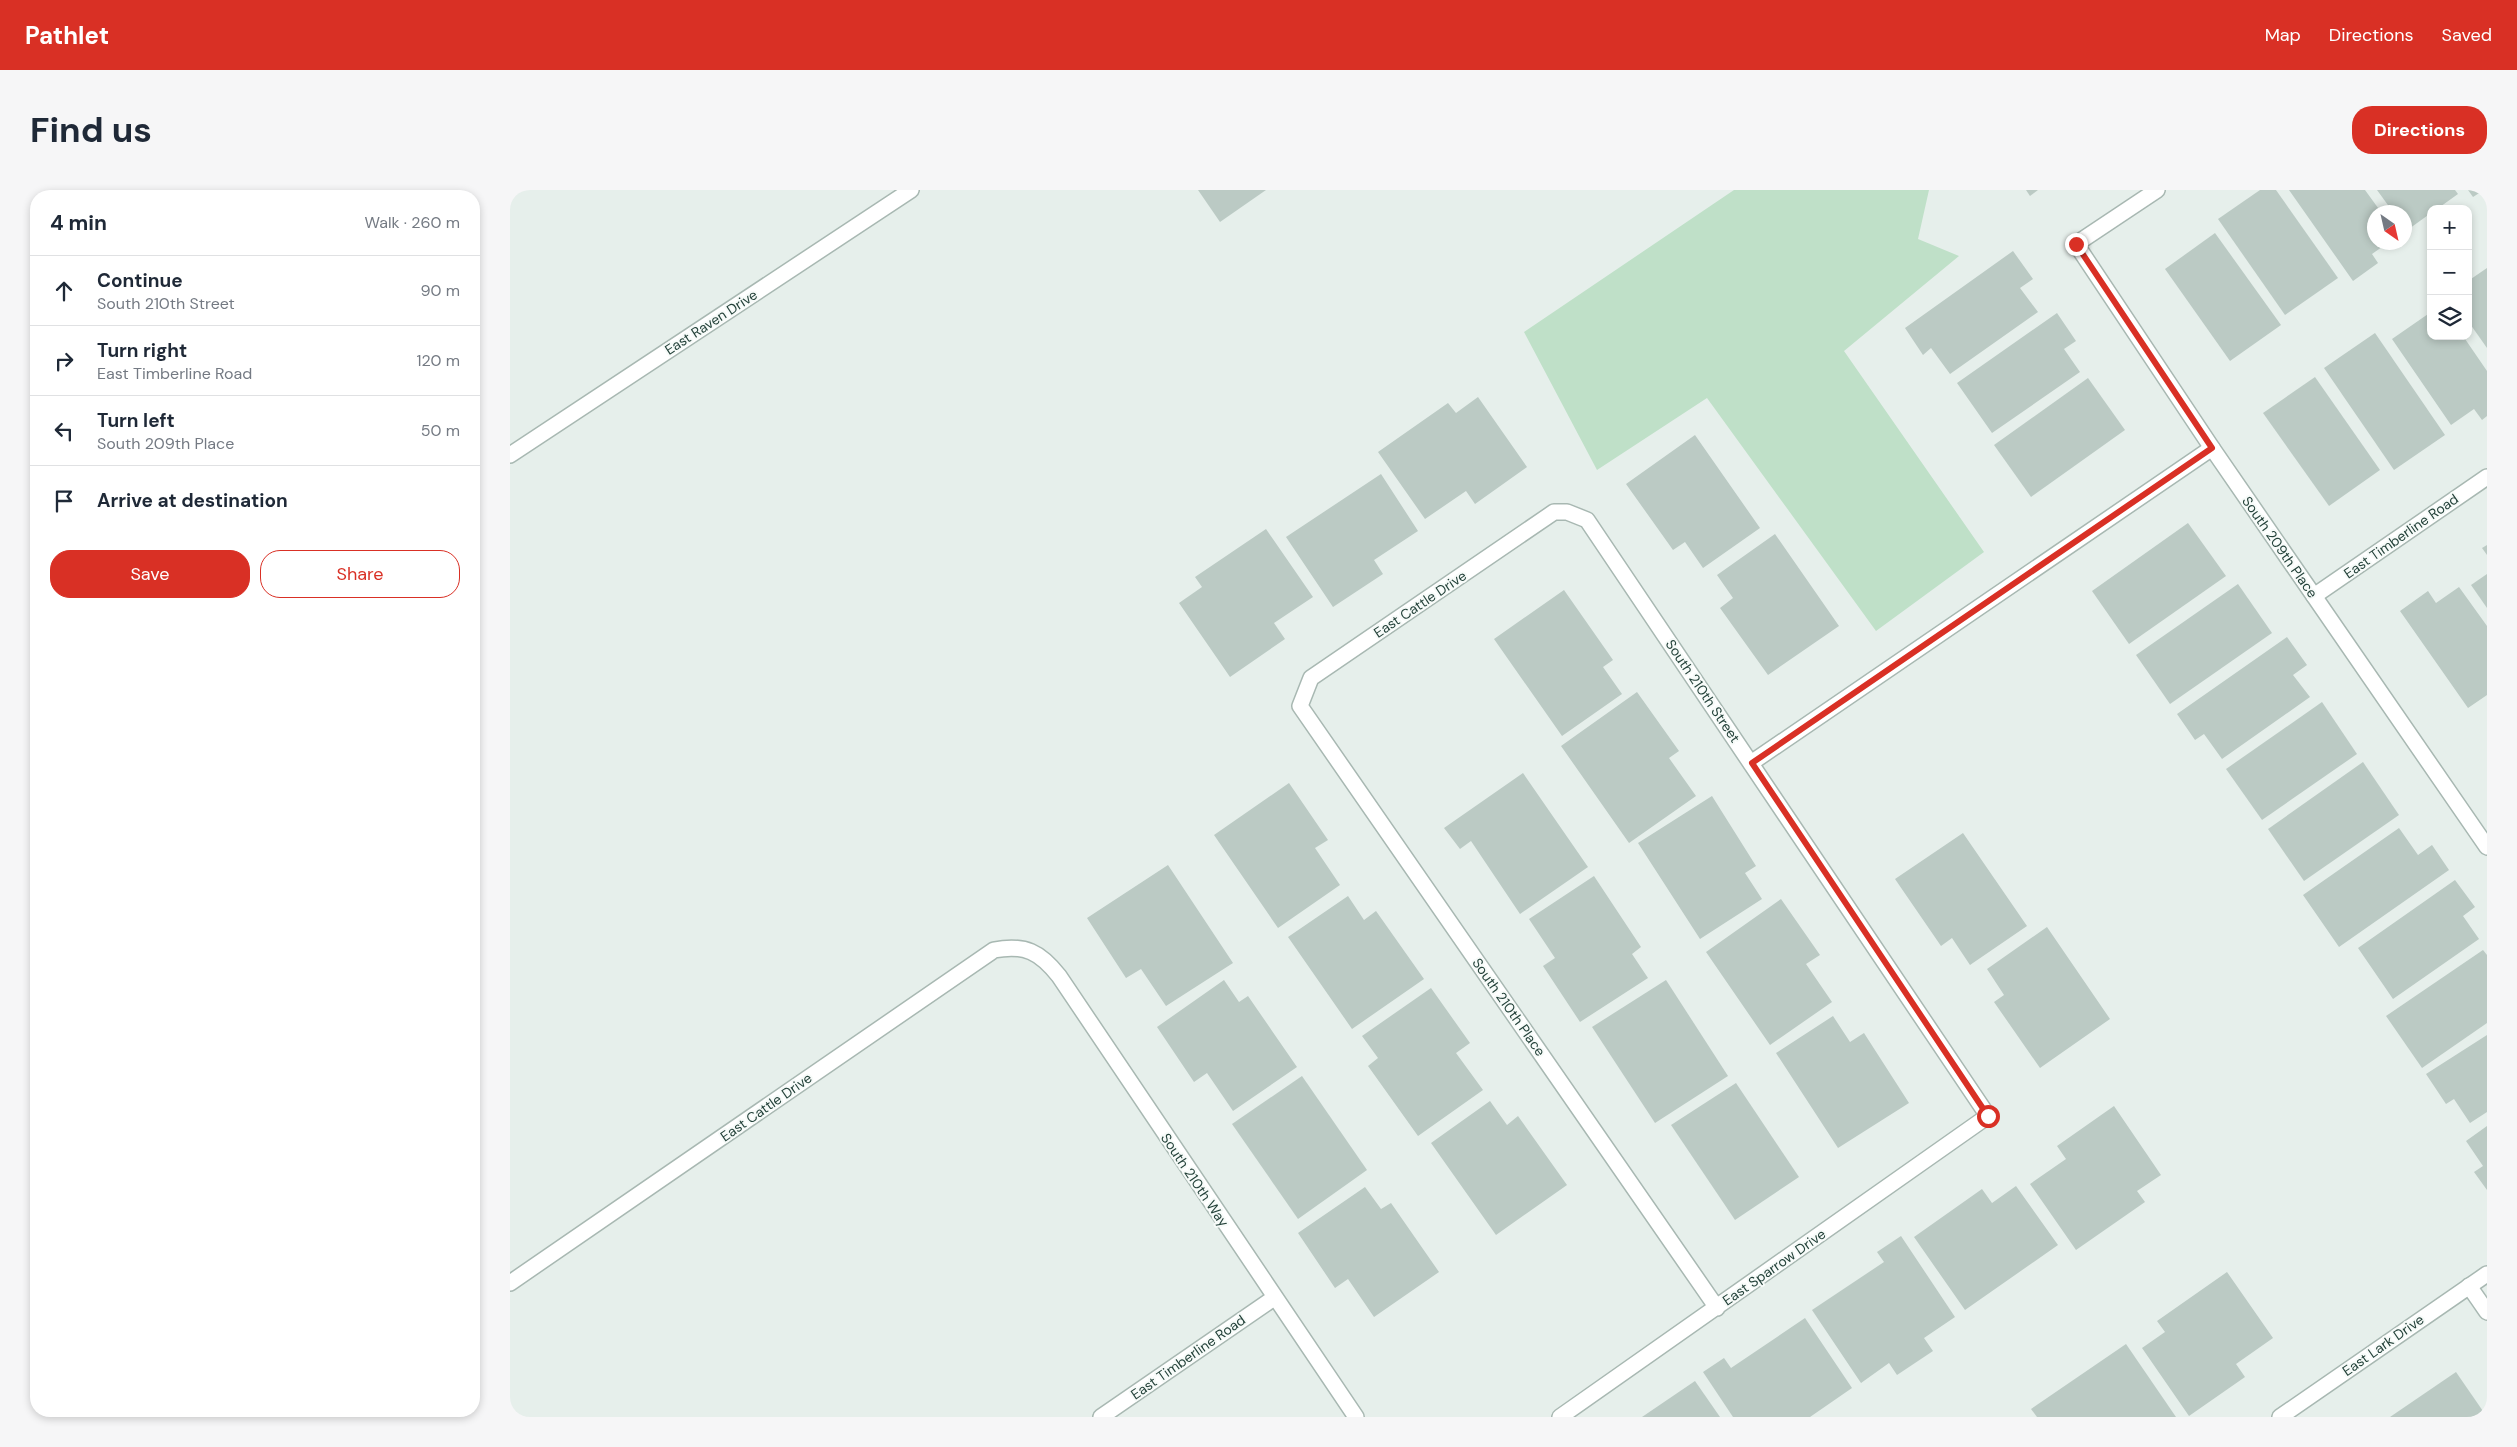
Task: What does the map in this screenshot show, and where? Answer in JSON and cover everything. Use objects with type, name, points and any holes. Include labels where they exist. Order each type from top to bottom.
[{"type":"street","name":"East Raven Drive","points":[[510,455],[912,190]]},
{"type":"street","name":"South 209th Place","points":[[2156,190],[2076,244],[2212,448],[2487,847]]},
{"type":"street","points":[[1752,763],[2212,448]]},
{"type":"street","name":"East Timberline Road","points":[[2314,596],[2487,477]]},
{"type":"street","name":"South 210th Street","points":[[1554,512],[1567,512],[1587,520],[1988,1116]]},
{"type":"street","name":"East Cattle Drive","points":[[1300,706],[1311,678],[1554,512]]},
{"type":"street","name":"South 210th Place","points":[[1300,706],[1717,1308]]},
{"type":"street","name":"East Cattle Drive","points":[[510,1283],[994,950],[1011,947],[1028,950]]},
{"type":"street","name":"South 210th Way","points":[[1028,950],[1046,959],[1059,976],[1274,1298],[1356,1417]]},
{"type":"street","name":"East Sparrow Drive","points":[[1560,1417],[1988,1116]]},
{"type":"street","name":"East Lark Drive","points":[[2280,1417],[2487,1274]]},
{"type":"street","points":[[2469,1286],[2487,1312]]},
{"type":"street","name":"East Timberline Road","points":[[1101,1417],[1274,1298]]},
{"type":"green space","points":[[1734,190],[1929,190],[1918,239],[1959,256],[1844,351],[1984,552],[1876,631],[1707,398],[1597,470],[1524,332]]},
{"type":"building","points":[[1198,190],[1266,190],[1220,222]]},
{"type":"building","points":[[2026,190],[2038,190],[2030,196]]},
{"type":"building","points":[[2260,190],[2276,190],[2338,278],[2285,315],[2218,219]]},
{"type":"building","points":[[2289,190],[2365,190],[2376,205],[2367,205],[2367,250],[2378,250],[2372,254],[2378,263],[2353,281]]},
{"type":"building","points":[[2377,190],[2455,190],[2458,194],[2443,205],[2427,205],[2427,216],[2412,227],[2412,205],[2388,205]]},
{"type":"building","points":[[2468,190],[2484,190],[2473,197]]},
{"type":"building","points":[[2215,233],[2281,325],[2230,361],[2165,269]]},
{"type":"building","points":[[2013,251],[2033,279],[2020,288],[2038,312],[1950,374],[1931,348],[1923,355],[1905,328]]},
{"type":"building","points":[[2487,268],[2487,348],[2472,327],[2472,278]]},
{"type":"building","points":[[2057,313],[2076,341],[2064,349],[2080,372],[1992,433],[1957,383]]},
{"type":"building","points":[[2427,315],[2427,340],[2466,340],[2487,371],[2487,416],[2482,420],[2474,409],[2451,425],[2392,339]]},
{"type":"building","points":[[2375,333],[2445,435],[2394,470],[2324,368]]},
{"type":"building","points":[[2315,377],[2380,470],[2329,506],[2263,413]]},
{"type":"building","points":[[2088,378],[2125,430],[2031,497],[1994,445]]},
{"type":"building","points":[[1478,397],[1527,467],[1475,504],[1466,491],[1425,519],[1378,452],[1448,403],[1456,413]]},
{"type":"building","points":[[1695,435],[1760,528],[1703,568],[1685,542],[1673,550],[1626,484]]},
{"type":"building","points":[[1381,474],[1418,531],[1374,560],[1383,574],[1333,607],[1286,537]]},
{"type":"building","points":[[2188,523],[2226,576],[2129,644],[2092,591]]},
{"type":"building","points":[[1266,529],[1313,597],[1274,623],[1285,639],[1230,677],[1179,603],[1202,587],[1195,577]]},
{"type":"building","points":[[1775,534],[1839,626],[1768,675],[1720,608],[1733,598],[1717,575]]},
{"type":"building","points":[[2487,545],[2487,555],[2482,548]]},
{"type":"building","points":[[2487,574],[2487,608],[2471,585]]},
{"type":"building","points":[[2238,584],[2272,633],[2170,704],[2136,655]]},
{"type":"building","points":[[2459,587],[2487,626],[2487,695],[2468,708],[2400,611],[2428,591],[2436,603]]},
{"type":"building","points":[[1564,590],[1613,660],[1603,667],[1622,694],[1562,736],[1494,639]]},
{"type":"building","points":[[2287,637],[2307,665],[2293,675],[2310,697],[2222,759],[2204,734],[2195,740],[2177,714]]},
{"type":"building","points":[[1637,692],[1679,751],[1669,758],[1696,796],[1629,843],[1561,746]]},
{"type":"building","points":[[2322,702],[2357,754],[2262,820],[2226,769]]},
{"type":"building","points":[[2363,762],[2399,815],[2304,881],[2268,829]]},
{"type":"building","points":[[1523,773],[1588,867],[1520,914],[1471,841],[1460,849],[1444,828]]},
{"type":"building","points":[[1289,783],[1328,840],[1315,848],[1340,885],[1278,928],[1214,835]]},
{"type":"building","points":[[1712,796],[1756,866],[1745,873],[1762,899],[1700,939],[1638,843]]},
{"type":"building","points":[[2399,828],[2418,855],[2432,845],[2449,870],[2339,947],[2303,895]]},
{"type":"building","points":[[1963,833],[2027,926],[1970,965],[1952,938],[1941,946],[1895,879]]},
{"type":"building","points":[[1168,865],[1233,963],[1166,1006],[1141,969],[1126,978],[1087,918]]},
{"type":"building","points":[[1594,876],[1641,947],[1632,954],[1648,978],[1580,1022],[1543,966],[1555,958],[1529,919]]},
{"type":"building","points":[[2455,880],[2475,907],[2463,916],[2479,939],[2393,999],[2358,948]]},
{"type":"building","points":[[1348,896],[1364,920],[1376,911],[1424,979],[1352,1029],[1288,937]]},
{"type":"building","points":[[1781,899],[1820,955],[1806,964],[1832,1002],[1770,1045],[1706,952]]},
{"type":"building","points":[[2047,927],[2110,1019],[2040,1068],[1994,1002],[2004,995],[1987,969]]},
{"type":"building","points":[[2483,950],[2487,955],[2487,1023],[2422,1068],[2386,1016]]},
{"type":"building","points":[[1224,980],[1239,1002],[1248,996],[1297,1067],[1233,1111],[1207,1073],[1194,1082],[1157,1027]]},
{"type":"building","points":[[1666,980],[1728,1076],[1655,1123],[1592,1027]]},
{"type":"building","points":[[1431,988],[1470,1043],[1456,1053],[1483,1090],[1418,1136],[1368,1066],[1378,1058],[1362,1036]]},
{"type":"building","points":[[1833,1016],[1850,1042],[1864,1033],[1909,1103],[1838,1148],[1776,1053]]},
{"type":"building","points":[[2487,1035],[2487,1112],[2470,1123],[2454,1099],[2446,1104],[2426,1074]]},
{"type":"building","points":[[1302,1076],[1367,1170],[1298,1219],[1232,1124]]},
{"type":"building","points":[[1736,1083],[1799,1177],[1735,1220],[1671,1125]]},
{"type":"building","points":[[1490,1101],[1507,1125],[1518,1116],[1567,1185],[1496,1235],[1431,1143]]},
{"type":"building","points":[[2114,1106],[2161,1175],[2137,1191],[2145,1202],[2076,1250],[2030,1184],[2066,1159],[2057,1146]]},
{"type":"building","points":[[2487,1126],[2487,1190],[2474,1172],[2483,1166],[2466,1141]]},
{"type":"building","points":[[2016,1186],[2058,1245],[1965,1310],[1914,1237],[1982,1189],[1992,1203]]},
{"type":"building","points":[[1365,1187],[1381,1209],[1391,1203],[1439,1272],[1374,1317],[1348,1279],[1335,1288],[1298,1233]]},
{"type":"building","points":[[1901,1236],[1955,1317],[1924,1338],[1933,1351],[1897,1375],[1889,1363],[1861,1383],[1812,1310],[1884,1262],[1877,1252]]},
{"type":"building","points":[[2227,1272],[2273,1338],[2236,1364],[2245,1377],[2189,1416],[2142,1348],[2165,1332],[2157,1321]]},
{"type":"building","points":[[1805,1318],[1852,1388],[1810,1417],[1733,1417],[1703,1372],[1724,1358],[1731,1368]]},
{"type":"building","points":[[2126,1344],[2176,1417],[2037,1417],[2031,1409]]},
{"type":"building","points":[[2456,1372],[2487,1417],[2390,1417]]},
{"type":"building","points":[[1695,1381],[1720,1417],[1642,1417]]},
{"type":"route","points":[[1988,1116],[1752,763],[2212,448],[2076,244]]}]
